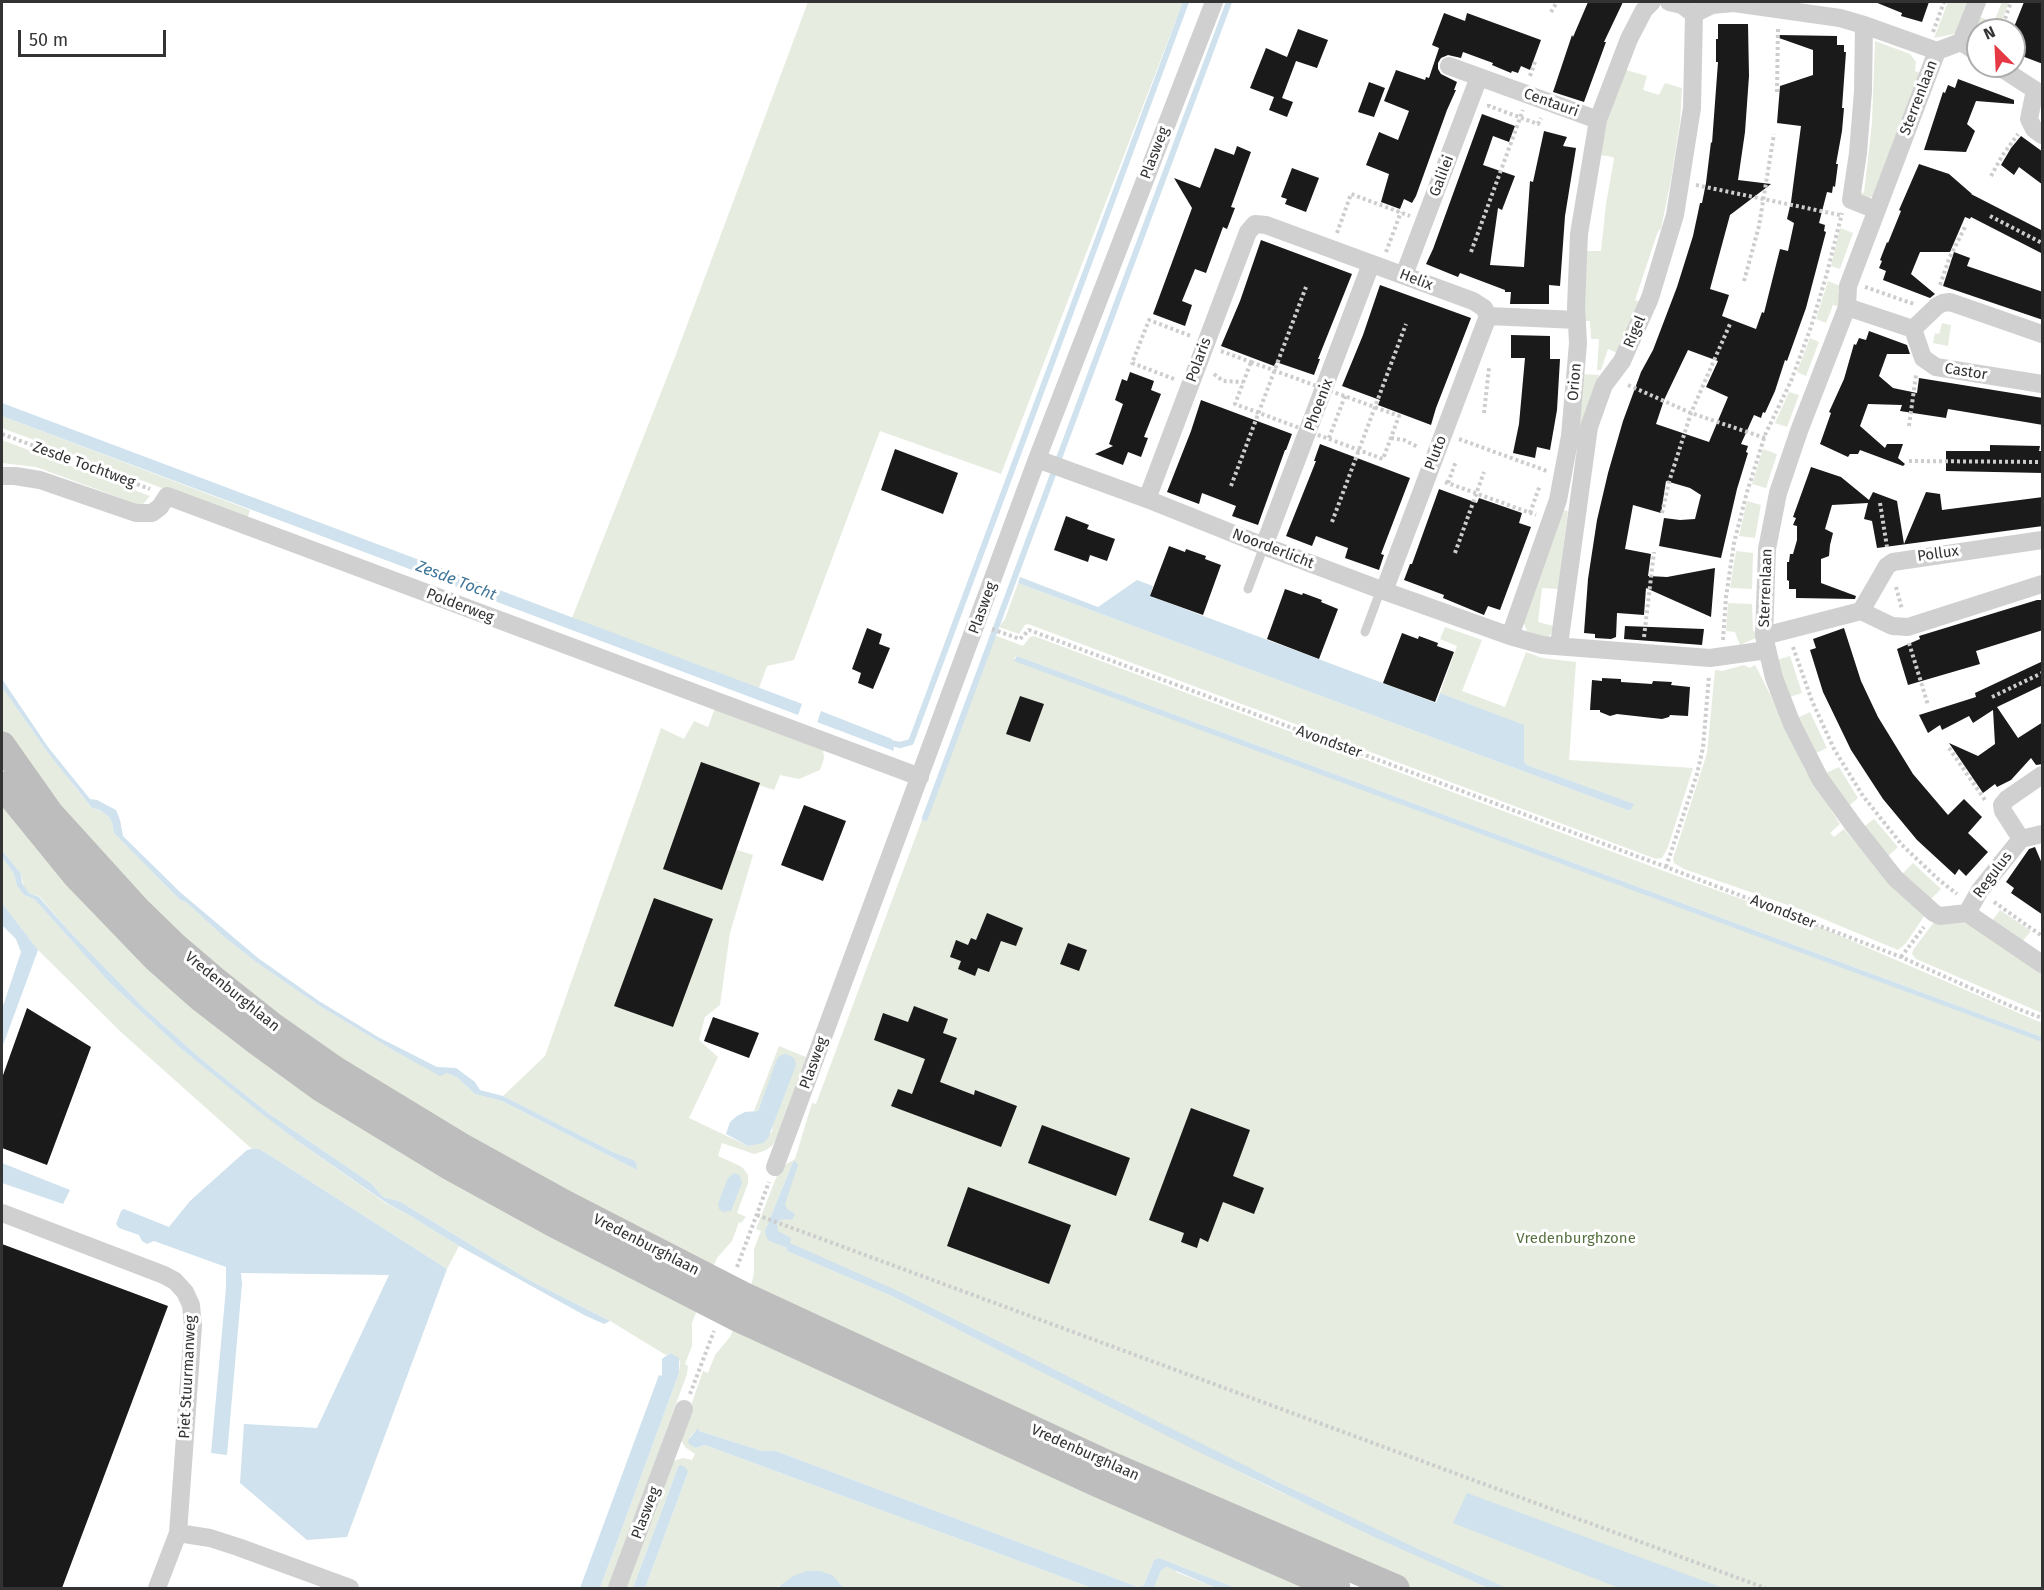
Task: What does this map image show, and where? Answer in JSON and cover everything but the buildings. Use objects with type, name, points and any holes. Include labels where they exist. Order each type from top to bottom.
[{"type":"street","name":"Plasweg","points":[[774,1167],[1037,459],[1214,2]]},
{"type":"street","name":"Centauri","points":[[1449,66],[1598,120],[1629,39],[1644,10],[1652,2]]},
{"type":"street","points":[[1669,2],[1682,5],[1694,14],[1712,5],[1734,3],[1840,18],[1932,49]]},
{"type":"street","points":[[1966,45],[1961,42],[1977,2]]},
{"type":"street","name":"Rigel","points":[[1559,645],[1589,427],[1604,385],[1622,361],[1650,298],[1675,215],[1692,108],[1694,14]]},
{"type":"street","points":[[1864,25],[1863,91],[1858,153],[1851,200],[1876,210]]},
{"type":"street","name":"Sterrenlaan","points":[[1934,913],[1895,878],[1854,826],[1820,779],[1792,724],[1774,678],[1766,643],[1767,549],[1778,493],[1799,431],[1847,307],[1850,282],[1932,49],[1961,42]]},
{"type":"street","name":"Galilei","points":[[1404,275],[1479,77]]},
{"type":"street","points":[[2018,78],[2039,90],[2031,102],[2029,119],[2036,130]]},
{"type":"street","name":"Orion","points":[[1510,636],[1558,500],[1570,436],[1578,343],[1579,234],[1598,120]]},
{"type":"street","name":"Helix","points":[[1255,224],[1266,225],[1331,248],[1473,302],[1484,308],[1488,316]]},
{"type":"street","name":"Polaris","points":[[1147,499],[1248,232],[1255,224]]},
{"type":"street","name":"Phoenix","points":[[1264,546],[1376,265]]},
{"type":"street","points":[[1847,307],[1913,329],[1937,306],[1950,302],[2043,334]]},
{"type":"street","points":[[1488,316],[1577,320]]},
{"type":"street","name":"Pluto","points":[[1382,590],[1488,316]]},
{"type":"street","name":"Castor","points":[[1913,329],[1923,358],[1936,367],[2043,384]]},
{"type":"street","name":"Noorderlicht","points":[[1037,459],[1147,499],[1264,546],[1510,636]]},
{"type":"street","points":[[2,476],[40,480],[136,513],[152,513],[160,507],[167,496]]},
{"type":"street","name":"Polderweg","points":[[167,496],[920,777]]},
{"type":"street","name":"Pollux","points":[[1862,611],[1887,566],[1900,559],[2043,540]]},
{"type":"street","points":[[1510,636],[1542,645],[1718,658],[1766,643],[1787,630],[1862,611],[1892,626],[1904,627],[2043,584]]},
{"type":"street","name":"Vredenburghlaan","points":[[2,745],[50,813],[138,910],[206,973],[273,1026],[336,1070],[461,1146],[566,1204],[705,1288],[741,1307],[1096,1483],[1337,1588]]},
{"type":"street","points":[[2002,805],[2007,799],[2043,775]]},
{"type":"street","name":"Vredenburghlaan","points":[[2,785],[76,876],[156,959],[199,997],[322,1089],[450,1167],[552,1222],[705,1288]]},
{"type":"street","name":"Regulus","points":[[2002,805],[2003,811],[2021,838]]},
{"type":"street","name":"Regulus","points":[[1973,903],[2021,838],[2043,834]]},
{"type":"street","points":[[1934,913],[1940,916],[1973,903],[2043,964]]},
{"type":"street","name":"Piet Stuurmanweg","points":[[2,1213],[164,1275],[175,1281],[185,1292],[191,1305],[193,1326],[178,1533],[157,1588]]},
{"type":"street","name":"Vredenburghlaan","points":[[741,1307],[1396,1588]]},
{"type":"street","name":"Plasweg","points":[[617,1588],[684,1408]]},
{"type":"street","points":[[178,1533],[210,1538],[350,1588]]},
{"type":"lane","points":[[1248,589],[1264,546]]},
{"type":"lane","points":[[1365,632],[1382,590]]},
{"type":"path","points":[[1551,12],[1557,2]]},
{"type":"path","name":"Sterrenlaan","points":[[1932,49],[1944,2]]},
{"type":"path","points":[[2005,18],[2011,2]]},
{"type":"path","points":[[1777,8],[1777,92]]},
{"type":"path","points":[[1470,252],[1529,95]]},
{"type":"path","points":[[1991,176],[2002,156],[2022,129],[2036,130]]},
{"type":"path","points":[[1744,281],[1765,200],[1774,134]]},
{"type":"path","points":[[1681,182],[1840,215]]},
{"type":"path","points":[[1331,248],[1351,194],[1425,221]]},
{"type":"path","points":[[1666,867],[1697,774],[1703,748],[1718,658],[1722,648],[1726,597],[1734,543],[1747,492],[1765,438],[1791,381],[1811,327],[1827,273],[1840,215],[1851,200]]},
{"type":"path","points":[[1376,265],[1401,212]]},
{"type":"path","points":[[1990,216],[2043,243]]},
{"type":"path","points":[[1850,282],[1937,306],[1938,292],[1949,259],[1965,225]]},
{"type":"path","points":[[1232,486],[1306,287]]},
{"type":"path","points":[[1190,386],[1132,363],[1149,320],[1251,362]]},
{"type":"path","points":[[1332,522],[1406,324]]},
{"type":"path","points":[[1662,513],[1690,413],[1730,324]]},
{"type":"path","points":[[1198,363],[1223,381],[1243,382]]},
{"type":"path","points":[[1909,426],[1917,368],[1928,363]]},
{"type":"path","points":[[1611,377],[1690,413],[1765,438]]},
{"type":"path","points":[[1329,438],[1345,396]]},
{"type":"path","name":"Zesde Tochtweg","points":[[2,434],[167,496]]},
{"type":"path","points":[[1444,434],[1562,477]]},
{"type":"path","points":[[1391,438],[1404,440],[1436,454]]},
{"type":"path","points":[[1448,483],[1456,461]]},
{"type":"path","points":[[1909,461],[2043,462]]},
{"type":"path","points":[[1455,553],[1484,472]]},
{"type":"path","points":[[1428,476],[1551,520]]},
{"type":"path","points":[[1530,513],[1541,482]]},
{"type":"path","points":[[1643,653],[1654,552]]},
{"type":"path","points":[[1904,627],[1928,705]]},
{"type":"path","name":"Avondster","points":[[996,630],[1020,639],[1029,630],[1666,867],[1901,957],[2013,1007],[2043,1017]]},
{"type":"path","points":[[1787,630],[1812,700],[1834,749],[1863,796],[1902,845],[1939,880],[1973,903],[2043,936]]},
{"type":"path","points":[[1992,697],[2043,672]]},
{"type":"path","points":[[1949,748],[1986,802],[2002,805]]},
{"type":"path","points":[[1901,957],[1934,913]]},
{"type":"path","points":[[774,1167],[757,1215],[1765,1588]]},
{"type":"path","points":[[684,1408],[699,1371]]},
{"type":"green space","points":[[808,2],[1183,2],[1001,474],[880,431],[794,660],[767,666],[759,688],[572,618],[675,357]]},
{"type":"green space","points":[[1948,2],[1969,2],[1958,30],[1954,34],[1934,38]]},
{"type":"green space","points":[[2002,2],[2009,2],[2003,18],[1996,18]]},
{"type":"green space","points":[[1875,41],[1910,54],[1916,62],[1915,71],[1920,73],[1874,195],[1866,200],[1858,192],[1864,193],[1872,123]]},
{"type":"green space","points":[[1626,70],[1647,76],[1643,90],[1659,95],[1665,83],[1682,88],[1680,122],[1661,229],[1658,231],[1635,300],[1640,302],[1618,353],[1608,349],[1601,370],[1597,370],[1599,339],[1591,339],[1590,321],[1584,321],[1586,251],[1601,251],[1614,159],[1600,155],[1603,132]]},
{"type":"green space","points":[[1840,228],[1853,233],[1840,269],[1831,266]]},
{"type":"green space","points":[[1828,281],[1840,286],[1838,291],[1841,307],[1833,305],[1826,323],[1816,319]]},
{"type":"green space","points":[[1942,323],[1951,325],[1948,346],[1933,343],[1935,333],[1939,334]]},
{"type":"green space","points":[[1810,338],[1819,342],[1806,376],[1797,372]]},
{"type":"green space","points":[[1583,374],[1599,375],[1577,445]]},
{"type":"green space","points":[[1789,392],[1799,395],[1787,427],[1775,423]]},
{"type":"green space","points":[[2,416],[250,510],[247,520],[2,428]]},
{"type":"green space","points":[[2,440],[150,496],[143,504],[137,504],[36,467],[2,463]]},
{"type":"green space","points":[[1763,449],[1777,454],[1766,488],[1752,484]]},
{"type":"green space","points":[[1747,501],[1761,505],[1755,538],[1739,536]]},
{"type":"green space","points":[[1562,510],[1568,511],[1558,589],[1542,588],[1538,622],[1553,626],[1551,634],[1546,638],[1527,631],[1523,621]]},
{"type":"green space","points":[[1736,551],[1753,553],[1752,589],[1730,588]]},
{"type":"green space","points":[[1018,583],[1630,811],[1633,804],[1527,765],[1524,761],[1523,725],[1440,693],[1457,646],[1440,639],[1445,627],[1482,640],[1462,691],[1505,707],[1526,652],[1542,658],[1576,662],[1569,760],[1693,768],[1668,847],[1662,858],[1656,859],[1028,624],[1019,634],[999,627],[1005,619]]},
{"type":"green space","points":[[1728,603],[1752,604],[1753,631],[1759,632],[1756,638],[1740,645],[1735,632],[1726,631]]},
{"type":"green space","name":"Vredenburghzone","points":[[994,635],[1023,646],[1030,637],[1034,636],[1822,928],[2042,1023],[2042,1037],[1017,656],[1014,658],[2042,1040],[2042,1588],[1507,1588],[1443,1562],[768,1231],[793,1162],[765,1231],[769,1241],[894,1297],[1270,1487],[1488,1588],[1408,1588],[751,1286],[754,1273],[754,1249],[761,1231],[756,1229],[780,1168],[795,1159],[812,1103],[816,1104],[986,648],[989,649]]},
{"type":"green space","points":[[1790,656],[1802,693],[1789,697],[1777,660]]},
{"type":"green space","points":[[1744,665],[1750,668],[1755,665],[1805,770],[1840,824],[1830,833],[1834,837],[1844,829],[1884,876],[1925,915],[1906,943],[1898,950],[1802,910],[1684,869],[1674,863],[1673,859],[1707,753],[1715,670],[1722,671]]},
{"type":"green space","points":[[2,687],[77,790],[92,808],[108,816],[114,833],[180,900],[186,902],[256,962],[318,1005],[391,1049],[440,1075],[447,1073],[458,1078],[475,1094],[502,1101],[637,1170],[631,1159],[503,1096],[545,1056],[661,728],[684,739],[694,721],[708,727],[715,708],[823,750],[824,758],[820,770],[799,779],[780,775],[774,790],[737,778],[713,842],[753,855],[730,933],[720,1005],[705,1017],[699,1040],[718,1057],[689,1118],[748,1146],[772,1132],[779,1056],[758,1111],[754,1111],[779,1046],[806,1057],[778,1136],[772,1146],[754,1154],[722,1143],[718,1156],[743,1168],[748,1175],[748,1183],[737,1213],[746,1217],[741,1223],[739,1222],[732,1241],[717,1258],[709,1272],[340,1065],[133,897],[2,736]]},
{"type":"green space","points":[[1810,712],[1827,748],[1814,754],[1797,718]]},
{"type":"green space","points":[[1839,767],[1858,798],[1845,809],[1826,773]]},
{"type":"green space","points":[[2,795],[71,880],[697,1310],[692,1323],[692,1346],[685,1364],[688,1366],[687,1374],[608,1588],[600,1588],[679,1373],[680,1361],[670,1353],[666,1355],[610,1321],[529,1280],[399,1201],[383,1197],[372,1184],[268,1113],[200,1058],[144,1008],[69,931],[40,897],[29,893],[24,887],[21,874],[2,850]]},
{"type":"green space","points":[[1874,819],[1898,847],[1887,857],[1861,829]]},
{"type":"green space","points":[[2,857],[14,874],[17,886],[24,895],[34,899],[109,982],[179,1047],[296,1140],[387,1204],[459,1246],[447,1269],[266,1153],[259,1149],[252,1149],[122,1033],[38,950],[2,903]]},
{"type":"green space","points":[[1913,863],[1941,889],[1931,899],[1903,873]]},
{"type":"green space","points":[[2000,910],[2031,931],[2022,942],[1991,922]]},
{"type":"green space","points":[[1934,922],[1938,925],[1963,922],[1968,924],[2042,974],[2042,1013],[1916,959],[1912,954],[1913,950]]},
{"type":"green space","points":[[736,1323],[1322,1588],[1236,1588],[1159,1558],[1154,1560],[1144,1585],[1138,1587],[776,1451],[762,1451],[695,1431],[689,1438],[697,1448],[705,1445],[1092,1588],[844,1588],[839,1582],[778,1586],[777,1588],[645,1588],[688,1472],[678,1467],[633,1588],[623,1588],[673,1461],[683,1458],[692,1460],[695,1454],[685,1447],[681,1434],[703,1371],[708,1373],[715,1355],[730,1337]]},
{"type":"green space","points":[[1167,1567],[1216,1588],[1154,1588],[1161,1570]]},
{"type":"water","name":"Zesde Tocht","points":[[2,403],[821,711],[892,739],[894,751],[2,416]]},
{"type":"water","points":[[1020,577],[1098,607],[1137,580],[1153,586],[1150,596],[1436,703],[1440,693],[1524,725],[1524,761],[1527,765],[1634,804],[1630,811],[1018,583]]},
{"type":"water","points":[[1017,656],[2042,1037],[2042,1042],[1014,661]]},
{"type":"water","points":[[2,679],[48,747],[90,799],[97,800],[116,810],[123,836],[180,892],[258,958],[319,1001],[378,1037],[437,1067],[456,1068],[475,1082],[480,1090],[503,1096],[631,1159],[636,1162],[637,1170],[502,1101],[475,1094],[458,1078],[447,1073],[440,1076],[318,1005],[256,962],[186,902],[180,900],[114,833],[108,816],[92,808],[48,753],[2,687]]},
{"type":"water","points":[[2,850],[21,874],[22,883],[29,893],[39,897],[144,1008],[200,1058],[268,1113],[372,1184],[383,1197],[399,1201],[529,1280],[610,1321],[604,1324],[584,1315],[388,1204],[257,1110],[179,1047],[109,982],[34,899],[24,895],[17,886],[14,874],[2,857]]},
{"type":"water","points":[[2,903],[38,950],[2,1048],[2,1009],[21,952],[16,939],[2,925]]},
{"type":"water","points":[[786,1054],[794,1058],[796,1065],[768,1138],[763,1143],[748,1146],[726,1134],[730,1122],[737,1116],[745,1112],[758,1111],[777,1059]]},
{"type":"water","points":[[259,1149],[266,1153],[447,1269],[347,1537],[307,1540],[240,1483],[244,1424],[317,1428],[389,1275],[241,1273],[242,1284],[227,1455],[211,1453],[226,1267],[154,1241],[147,1244],[139,1235],[119,1228],[116,1224],[124,1209],[169,1227],[190,1201],[247,1150]]},
{"type":"water","points":[[795,1161],[798,1165],[785,1204],[787,1209],[795,1214],[792,1220],[780,1220],[777,1224],[778,1231],[791,1238],[790,1243],[898,1291],[1278,1482],[1420,1550],[1507,1588],[1488,1588],[1370,1535],[1197,1451],[894,1297],[769,1241],[765,1231]]},
{"type":"water","points":[[2,1163],[70,1190],[63,1204],[2,1183]]},
{"type":"water","points":[[734,1173],[739,1175],[742,1182],[731,1211],[723,1212],[719,1209],[718,1204],[728,1178]]},
{"type":"water","points":[[670,1353],[679,1358],[679,1373],[600,1588],[580,1588],[659,1375],[662,1376],[662,1359]]},
{"type":"water","points":[[698,1428],[699,1431],[762,1451],[776,1451],[1138,1587],[1144,1585],[1154,1560],[1159,1558],[1236,1588],[1216,1588],[1167,1567],[1161,1570],[1154,1588],[1092,1588],[705,1445],[696,1448],[689,1444],[688,1440]]},
{"type":"water","points":[[681,1465],[688,1472],[645,1588],[633,1588],[678,1467]]},
{"type":"water","points":[[1467,1493],[1723,1588],[1619,1588],[1453,1523]]},
{"type":"water","points":[[807,1571],[820,1571],[832,1575],[844,1588],[777,1588],[793,1576]]},
{"type":"pier","points":[[803,701],[822,708],[816,726],[797,718]]},
{"type":"waterway","points":[[886,742],[900,745],[911,742],[1186,2]]},
{"type":"waterway","points":[[925,818],[1229,2]]}]
